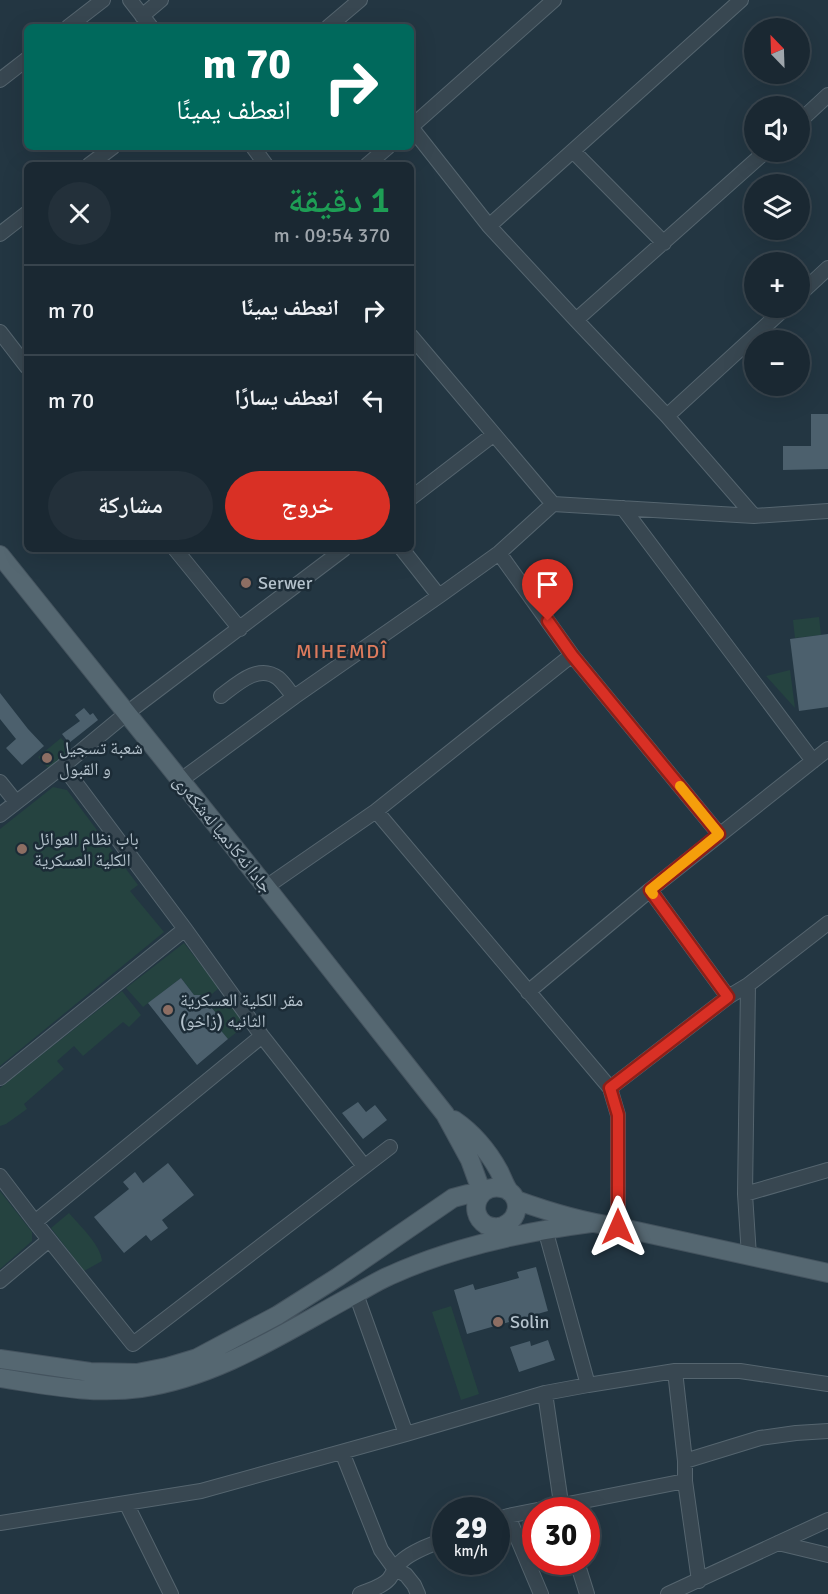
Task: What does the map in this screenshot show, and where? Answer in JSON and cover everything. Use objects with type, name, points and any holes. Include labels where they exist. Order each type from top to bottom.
[{"type":"main road","name":"جادا ئه‌كادميا له‌شكه‌رى","points":[[0,555],[445,1114]]},
{"type":"main road","points":[[445,1114],[470,1160],[481,1194],[476,1206],[479,1217],[487,1225],[545,1229]]},
{"type":"main road","points":[[445,1114],[476,1139],[494,1163],[517,1208],[515,1216],[504,1225],[486,1234],[477,1245]]},
{"type":"main road","points":[[0,1359],[90,1372],[137,1373],[197,1358],[278,1315],[453,1198],[468,1194],[481,1194],[495,1187],[565,1216],[591,1223],[828,1273]]},
{"type":"main road","points":[[0,1378],[89,1391],[138,1389],[173,1382],[209,1371],[241,1356],[388,1276],[417,1264],[477,1245],[545,1229],[591,1223]]},
{"type":"street","points":[[72,24],[103,0]]},
{"type":"street","points":[[130,0],[149,24]]},
{"type":"street","points":[[142,16],[161,0]]},
{"type":"street","points":[[332,24],[360,0]]},
{"type":"street","points":[[414,124],[554,0]]},
{"type":"street","points":[[489,226],[741,0]]},
{"type":"street","points":[[0,80],[24,61]]},
{"type":"street","points":[[810,112],[828,95]]},
{"type":"street","points":[[414,131],[489,226],[667,416],[754,516]]},
{"type":"street","points":[[93,162],[109,150]]},
{"type":"street","points":[[370,162],[384,150]]},
{"type":"street","points":[[573,151],[664,243]]},
{"type":"street","points":[[576,320],[754,162]]},
{"type":"street","points":[[0,234],[24,215]]},
{"type":"street","points":[[810,285],[828,268]]},
{"type":"street","points":[[667,416],[774,318]]},
{"type":"street","points":[[0,332],[24,362]]},
{"type":"street","points":[[414,340],[553,504]]},
{"type":"street","points":[[414,496],[493,435]]},
{"type":"street","points":[[181,780],[294,697],[499,553],[553,504],[754,516],[828,511]]},
{"type":"street","points":[[623,508],[813,761]]},
{"type":"street","points":[[177,552],[240,629]]},
{"type":"street","points":[[0,815],[127,713],[339,552]]},
{"type":"street","points":[[404,552],[440,596]]},
{"type":"street","points":[[499,553],[572,655],[719,834]]},
{"type":"street","points":[[266,887],[376,811],[572,655]]},
{"type":"street","points":[[221,696],[249,676],[259,673],[278,678],[294,697]]},
{"type":"street","points":[[528,992],[719,834],[828,749]]},
{"type":"street","points":[[63,766],[262,1036],[364,1166]]},
{"type":"street","points":[[0,782],[16,802]]},
{"type":"street","points":[[376,811],[610,1088],[618,1115],[618,1227]]},
{"type":"street","points":[[650,890],[728,997]]},
{"type":"street","points":[[610,1088],[828,923]]},
{"type":"street","points":[[0,1078],[185,929]]},
{"type":"street","points":[[748,985],[745,1194],[749,1256]]},
{"type":"street","points":[[35,1222],[262,1036]]},
{"type":"street","points":[[0,1176],[133,1344],[390,1147]]},
{"type":"street","points":[[745,1194],[828,1170]]},
{"type":"street","points":[[545,1229],[588,1385]]},
{"type":"street","points":[[0,1281],[49,1240]]},
{"type":"street","points":[[356,1294],[406,1434]]},
{"type":"street","points":[[675,1371],[685,1480],[699,1581]]},
{"type":"street","points":[[0,1523],[201,1491],[545,1393],[588,1385],[675,1371],[740,1371],[828,1384]]},
{"type":"street","points":[[545,1393],[559,1497]]},
{"type":"street","points":[[685,1461],[760,1438],[828,1431]]},
{"type":"street","points":[[342,1452],[381,1550],[394,1568],[405,1575],[418,1594]]},
{"type":"street","points":[[600,1499],[685,1480]]},
{"type":"street","points":[[126,1503],[171,1594]]},
{"type":"street","points":[[668,1594],[828,1520]]},
{"type":"street","points":[[510,1534],[541,1594]]},
{"type":"street","points":[[778,1543],[828,1555]]},
{"type":"street","points":[[360,1594],[382,1585],[404,1558],[432,1544]]},
{"type":"street","points":[[581,1575],[587,1594]]},
{"type":"green space","points":[[819,617],[821,635],[795,638],[793,620]]},
{"type":"green space","points":[[790,670],[795,708],[766,676]]},
{"type":"green space","points":[[61,738],[71,750],[49,769],[38,757]]},
{"type":"green space","points":[[53,787],[67,790],[138,885],[130,891],[164,932],[0,1066],[0,829]]},
{"type":"green space","points":[[184,943],[219,988],[205,1000],[201,995],[194,995],[181,978],[143,1007],[126,988]]},
{"type":"green space","points":[[122,991],[141,1015],[129,1027],[123,1022],[83,1056],[74,1046],[57,1061],[64,1069],[24,1104],[27,1109],[0,1126],[0,1088]]},
{"type":"green space","points":[[225,996],[247,1024],[228,1039],[213,1021],[216,1013],[211,1007]]},
{"type":"green space","points":[[0,1191],[32,1232],[32,1241],[0,1269]]},
{"type":"green space","points":[[69,1213],[89,1236],[101,1255],[102,1261],[84,1271],[51,1228]]},
{"type":"green space","points":[[451,1306],[479,1394],[461,1400],[432,1312]]},
{"type":"building","points":[[811,414],[828,414],[828,469],[783,470],[783,446],[811,446]]},
{"type":"building","points":[[828,634],[828,707],[799,711],[790,639]]},
{"type":"building","points":[[0,693],[44,746],[22,765],[6,748],[16,739],[0,719]]},
{"type":"building","points":[[84,708],[90,715],[93,713],[98,720],[69,743],[62,734],[80,721],[75,715]]},
{"type":"building","points":[[181,978],[194,995],[201,995],[216,1013],[213,1021],[228,1039],[197,1065],[148,1003]]},
{"type":"building","points":[[358,1102],[366,1112],[375,1105],[387,1120],[363,1139],[342,1113]]},
{"type":"building","points":[[168,1163],[194,1195],[162,1220],[168,1228],[151,1241],[146,1235],[124,1253],[94,1217],[129,1189],[123,1182],[135,1172],[143,1183]]},
{"type":"building","points":[[536,1267],[548,1311],[467,1334],[454,1290],[473,1284],[475,1290],[519,1278],[517,1272]]},
{"type":"building","points":[[548,1340],[555,1360],[519,1372],[510,1347],[530,1341],[531,1346]]},
{"type":"slow traffic","points":[[653,894],[650,890],[719,834],[680,786]]},
{"type":"place","name":"Serwer","points":[[246,583]]},
{"type":"place","name":"شعبة تسجيل و القبول","points":[[47,758]]},
{"type":"place","name":"باب نظام العوائل الكلية العسكرية","points":[[22,849]]},
{"type":"place","name":"مقر الكلية العسكرية الثانيه (زاخو)","points":[[168,1010]]},
{"type":"place","name":"Solin","points":[[498,1322]]},
{"type":"district","name":"MIHEMDÎ","points":[[342,651]]},
{"type":"route","points":[[548,621],[572,655],[719,834],[650,890],[728,997],[610,1088],[618,1115],[618,1227]]}]
